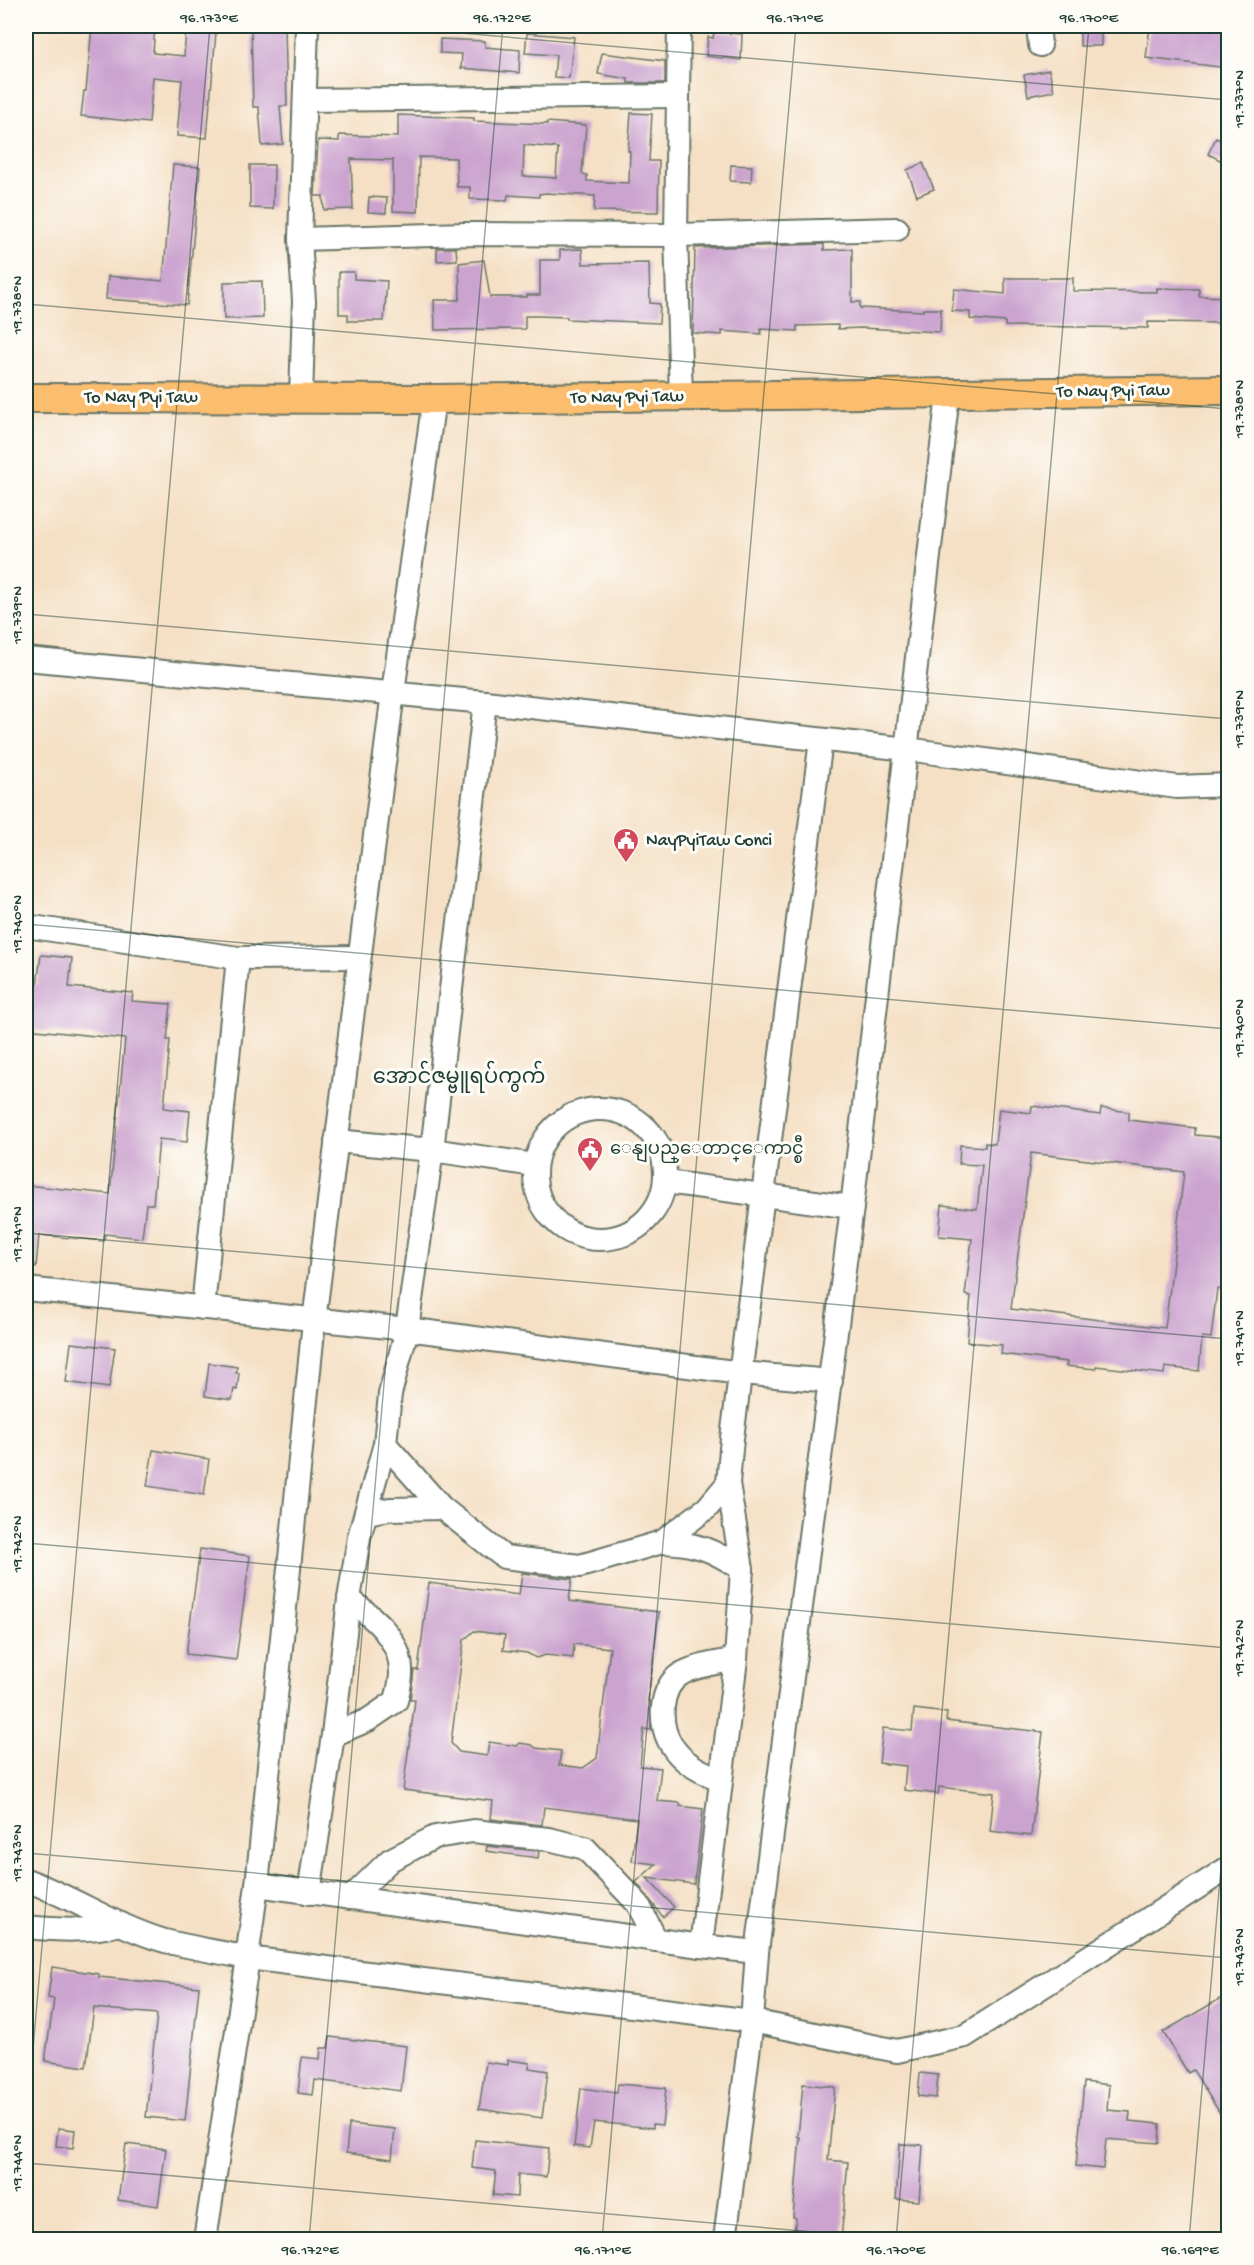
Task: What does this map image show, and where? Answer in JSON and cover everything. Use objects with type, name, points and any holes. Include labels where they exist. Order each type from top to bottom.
[{"type":"main road","name":"To Nay Pyi Taw","points":[[26,398],[434,399],[948,395],[1228,390]]},
{"type":"street","points":[[301,399],[304,301],[300,239],[307,26]]},
{"type":"street","points":[[679,26],[676,235],[681,397]]},
{"type":"street","points":[[305,100],[678,96]]},
{"type":"street","points":[[300,239],[465,234],[676,235],[897,229]]},
{"type":"street","points":[[725,2240],[752,2021],[757,1952],[831,1381],[948,395]]},
{"type":"street","points":[[205,2240],[257,1885],[314,1321],[393,692],[434,399]]},
{"type":"street","points":[[26,659],[393,692],[907,749],[1178,788],[1228,785]]},
{"type":"street","points":[[309,1893],[359,1537],[384,1444],[390,1394],[407,1329],[432,1150],[485,702]]},
{"type":"street","points":[[701,1946],[736,1659],[742,1569],[728,1484],[821,740]]},
{"type":"street","points":[[26,926],[238,958],[359,957]]},
{"type":"street","points":[[203,1308],[238,958]]},
{"type":"street","points":[[602,1108],[624,1113],[640,1121],[656,1138],[665,1159],[666,1182],[660,1202],[647,1221],[628,1234],[606,1239],[580,1236],[560,1226],[544,1209],[536,1188],[535,1165],[544,1140],[559,1123],[579,1112],[602,1108]]},
{"type":"street","points":[[336,1141],[432,1150],[535,1165]]},
{"type":"street","points":[[666,1182],[852,1207]]},
{"type":"street","points":[[26,1289],[407,1329],[741,1373],[831,1381]]},
{"type":"street","points":[[384,1444],[442,1508],[504,1557],[580,1566],[662,1542],[686,1543],[720,1555],[742,1569]]},
{"type":"street","points":[[662,1542],[707,1508],[728,1484]]},
{"type":"street","points":[[366,1513],[390,1509],[442,1508]]},
{"type":"street","points":[[333,1735],[368,1720],[396,1701],[402,1672],[394,1643],[375,1619],[349,1599]]},
{"type":"street","points":[[721,1779],[698,1771],[672,1746],[665,1730],[663,1708],[668,1686],[681,1674],[702,1666],[736,1659]]},
{"type":"street","points":[[351,1898],[390,1860],[435,1837],[473,1831],[549,1839],[585,1848],[638,1904],[656,1940]]},
{"type":"street","points":[[26,1880],[165,1941],[247,1958],[752,2021],[897,2051],[965,2036],[1228,1868]]},
{"type":"street","points":[[257,1885],[757,1952]]},
{"type":"street","points":[[26,1927],[81,1930],[101,1929],[122,1924]]},
{"type":"building","points":[[92,26],[155,26],[153,53],[184,56],[186,30],[216,32],[207,138],[177,136],[182,80],[153,77],[149,123],[81,116],[84,91],[86,91]]},
{"type":"building","points":[[251,26],[285,26],[287,106],[280,106],[283,144],[262,146],[259,107],[253,107]]},
{"type":"building","points":[[1080,26],[1101,26],[1101,46],[1080,46]]},
{"type":"building","points":[[1150,26],[1228,26],[1228,68],[1146,58]]},
{"type":"building","points":[[714,32],[742,34],[741,60],[706,56],[708,37],[713,38]]},
{"type":"building","points":[[527,33],[574,37],[569,78],[554,77],[556,55],[525,53]]},
{"type":"building","points":[[440,39],[485,41],[485,47],[520,50],[519,73],[461,68],[462,54],[440,53]]},
{"type":"building","points":[[602,53],[665,61],[665,83],[628,83],[628,79],[598,74]]},
{"type":"building","points":[[1049,70],[1054,91],[1028,96],[1024,75]]},
{"type":"building","points":[[631,113],[652,114],[649,161],[659,161],[658,212],[594,211],[595,196],[546,193],[539,194],[539,197],[508,195],[507,200],[470,199],[470,187],[457,187],[456,158],[419,157],[418,212],[393,211],[393,160],[351,159],[353,209],[324,210],[323,196],[315,196],[318,140],[339,141],[339,135],[398,137],[398,115],[474,118],[474,121],[586,125],[582,174],[587,175],[587,181],[629,183],[630,151],[628,151]],"holes":[[[524,145],[558,148],[556,178],[523,176]]]},
{"type":"building","points":[[1216,138],[1228,144],[1228,164],[1208,154]]},
{"type":"building","points":[[923,163],[934,189],[917,196],[907,170]]},
{"type":"building","points":[[173,165],[200,167],[187,305],[106,299],[108,276],[163,281]]},
{"type":"building","points":[[250,165],[274,165],[273,209],[250,208]]},
{"type":"building","points":[[731,165],[752,166],[751,182],[730,181]]},
{"type":"building","points":[[369,197],[387,198],[386,213],[368,212]]},
{"type":"building","points":[[824,244],[824,250],[852,249],[852,302],[860,302],[860,308],[923,311],[923,309],[941,309],[940,332],[838,329],[838,325],[797,326],[797,331],[761,329],[761,334],[722,331],[722,335],[693,333],[695,248]]},
{"type":"building","points":[[437,248],[456,248],[457,260],[437,261]]},
{"type":"building","points":[[582,249],[583,264],[649,263],[650,303],[660,304],[659,323],[525,316],[525,329],[435,330],[434,300],[459,300],[459,263],[484,260],[490,297],[527,297],[527,295],[540,295],[540,260],[560,260],[560,250]]},
{"type":"building","points":[[339,272],[354,272],[354,279],[387,281],[384,321],[348,321],[348,314],[339,314]]},
{"type":"building","points":[[1005,278],[1073,278],[1073,291],[1157,292],[1157,288],[1199,289],[1199,296],[1228,297],[1228,323],[1148,322],[1148,328],[1005,326],[1005,322],[970,319],[970,312],[952,311],[954,289],[1005,294]]},
{"type":"building","points":[[262,281],[263,318],[224,319],[224,282]]},
{"type":"building","points":[[41,955],[72,958],[69,987],[133,993],[132,1001],[171,1004],[164,1108],[190,1111],[187,1142],[159,1139],[153,1204],[146,1204],[142,1238],[105,1234],[104,1241],[39,1235],[36,1267],[26,1266],[26,1185],[110,1194],[125,1039],[26,1029],[26,983],[37,985]]},
{"type":"building","points":[[1032,1106],[1100,1115],[1101,1108],[1129,1112],[1129,1120],[1195,1128],[1195,1135],[1228,1138],[1226,1224],[1228,1224],[1228,1290],[1217,1289],[1211,1338],[1202,1337],[1199,1371],[1165,1367],[1164,1374],[1096,1366],[1096,1369],[1066,1366],[1067,1362],[1001,1354],[1002,1345],[967,1342],[971,1296],[965,1295],[972,1239],[939,1236],[942,1205],[977,1209],[982,1165],[959,1164],[960,1145],[985,1147],[985,1143],[995,1144],[999,1109],[1031,1113]],"holes":[[[1031,1153],[1184,1172],[1165,1328],[1011,1309]]]},
{"type":"building","points":[[71,1343],[115,1348],[109,1388],[66,1382]]},
{"type":"building","points":[[209,1363],[237,1367],[236,1373],[239,1373],[237,1390],[234,1389],[232,1400],[205,1396]]},
{"type":"building","points":[[153,1450],[209,1459],[204,1495],[147,1486]]},
{"type":"building","points":[[200,1549],[250,1556],[236,1660],[186,1654]]},
{"type":"building","points":[[522,1573],[572,1579],[569,1601],[659,1612],[648,1701],[650,1701],[651,1730],[644,1729],[640,1766],[661,1768],[657,1801],[680,1803],[680,1806],[703,1809],[694,1884],[647,1878],[674,1907],[663,1917],[636,1882],[656,1864],[632,1861],[637,1819],[544,1807],[542,1825],[491,1819],[493,1801],[403,1790],[415,1700],[410,1700],[414,1670],[418,1670],[429,1583],[519,1595]],"holes":[[[474,1631],[505,1635],[503,1650],[527,1653],[536,1658],[546,1655],[573,1658],[574,1644],[610,1648],[597,1758],[583,1768],[559,1765],[561,1751],[536,1748],[532,1745],[520,1743],[517,1746],[489,1742],[487,1756],[459,1752],[451,1743],[464,1640]]]},
{"type":"building","points":[[914,1709],[947,1713],[946,1721],[1043,1732],[1031,1836],[990,1831],[994,1793],[939,1787],[938,1794],[904,1790],[906,1766],[879,1763],[883,1728],[912,1731]]},
{"type":"building","points":[[487,1846],[539,1851],[538,1858],[486,1851]]},
{"type":"building","points":[[52,1967],[99,1974],[99,1977],[199,1987],[185,2121],[146,2117],[157,2014],[94,2008],[86,2067],[45,2061],[54,1999],[48,1998]]},
{"type":"building","points":[[1223,1997],[1228,2006],[1228,2126],[1193,2070],[1188,2073],[1163,2032]]},
{"type":"building","points":[[330,2037],[406,2046],[401,2091],[315,2080],[313,2095],[298,2093],[302,2057],[320,2059],[321,2048],[328,2048]]},
{"type":"building","points":[[508,2060],[530,2063],[529,2068],[548,2071],[542,2118],[479,2109],[486,2062],[508,2065]]},
{"type":"building","points":[[920,2073],[938,2075],[936,2098],[918,2096]]},
{"type":"building","points":[[1084,2082],[1109,2085],[1107,2110],[1130,2112],[1129,2121],[1160,2124],[1159,2143],[1106,2139],[1103,2169],[1076,2166]]},
{"type":"building","points":[[618,2084],[666,2088],[662,2125],[653,2124],[653,2128],[594,2122],[590,2148],[574,2146],[581,2088],[617,2093]]},
{"type":"building","points":[[803,2084],[835,2087],[828,2160],[848,2162],[841,2240],[793,2240]]},
{"type":"building","points":[[349,2124],[395,2129],[392,2159],[346,2153]]},
{"type":"building","points":[[58,2128],[75,2130],[73,2148],[56,2146]]},
{"type":"building","points":[[475,2140],[549,2148],[546,2177],[518,2174],[517,2197],[493,2195],[496,2171],[472,2168]]},
{"type":"building","points":[[126,2144],[166,2149],[158,2206],[118,2200]]},
{"type":"building","points":[[900,2144],[923,2145],[919,2201],[896,2199]]},
{"type":"place","name":"NayPyiTaw Conci","points":[[626,864]]},
{"type":"place","name":"ေနျပည္ေတာင္ေကာင္စီ","points":[[590,1173]]},
{"type":"district","name":"အောင်ဇမ္ဗူရပ်ကွက်","points":[[459,1079]]}]
